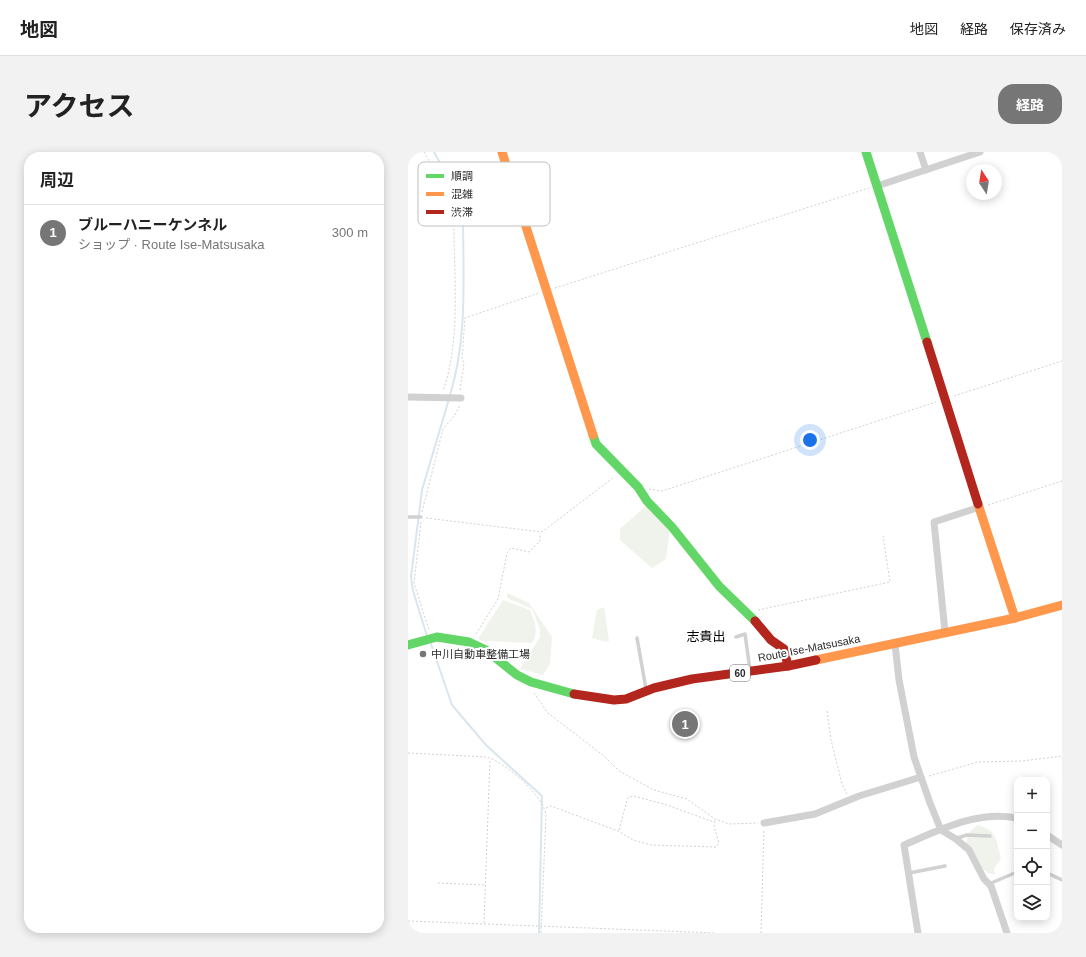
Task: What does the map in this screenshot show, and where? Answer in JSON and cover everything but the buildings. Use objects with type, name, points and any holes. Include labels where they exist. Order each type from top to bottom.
[{"type":"street","points":[[502,152],[505,162]]},
{"type":"street","points":[[866,152],[1015,618]]},
{"type":"street","points":[[920,152],[926,170]]},
{"type":"street","points":[[877,186],[978,152]]},
{"type":"street","points":[[525,226],[596,444],[638,487],[647,500],[672,527],[719,586],[747,612],[771,640],[784,649],[788,666]]},
{"type":"street","points":[[408,397],[461,398]]},
{"type":"street","points":[[945,632],[934,522],[980,507]]},
{"type":"street","name":"Route Ise-Matsusaka","points":[[408,645],[443,637],[469,642],[486,650],[524,679],[577,695],[604,699],[626,699],[692,679],[788,666],[1015,618],[1062,605]]},
{"type":"street","points":[[895,644],[904,712],[921,777],[941,830],[956,839],[969,850],[989,884],[1007,933]]},
{"type":"street","points":[[764,823],[815,814],[851,800],[921,777]]},
{"type":"street","points":[[918,933],[904,845],[941,830],[984,816],[995,815],[1014,818]]},
{"type":"street","points":[[1050,836],[1062,845]]},
{"type":"lane","points":[[408,517],[419,517]]},
{"type":"lane","points":[[736,637],[745,634],[751,672]]},
{"type":"lane","points":[[637,638],[646,692]]},
{"type":"lane","points":[[956,839],[967,835],[990,836]]},
{"type":"lane","points":[[909,874],[945,866]]},
{"type":"lane","points":[[989,884],[1014,873]]},
{"type":"lane","points":[[1050,874],[1062,880]]},
{"type":"path","points":[[424,152],[430,162]]},
{"type":"path","points":[[429,639],[414,583],[419,517],[443,429],[455,415],[461,398],[460,390],[464,363],[462,358],[465,318],[877,186]]},
{"type":"path","points":[[447,397],[454,340],[454,226]]},
{"type":"path","points":[[638,487],[662,491],[1062,361]]},
{"type":"path","points":[[419,517],[542,532],[621,471]]},
{"type":"path","points":[[980,507],[1062,481]]},
{"type":"path","points":[[469,642],[498,599],[507,553],[511,548],[529,552],[540,541],[540,532]]},
{"type":"path","points":[[747,612],[890,582],[883,536]]},
{"type":"path","points":[[536,697],[548,713],[604,756],[619,771],[654,790],[687,800],[715,819],[729,824],[764,823],[761,933]]},
{"type":"path","points":[[827,711],[829,731],[842,784],[851,800]]},
{"type":"path","points":[[408,753],[490,758],[500,762],[535,793],[545,808],[546,815],[541,933]]},
{"type":"path","points":[[921,777],[978,762],[1022,761],[1062,756]]},
{"type":"path","points":[[484,924],[486,920],[490,758]]},
{"type":"path","points":[[619,831],[627,800],[629,797],[633,796],[664,804],[714,822]]},
{"type":"path","points":[[545,808],[551,806],[619,831],[633,840],[651,845],[716,848],[719,843],[714,822],[715,819]]},
{"type":"path","points":[[438,883],[487,885]]},
{"type":"path","points":[[408,921],[715,933]]},
{"type":"shaded area","points":[[646,506],[670,528],[666,559],[652,568],[620,540],[620,529]]},
{"type":"shaded area","points":[[507,593],[529,603],[552,637],[550,664],[543,675],[520,669],[540,637],[540,629],[532,609],[507,598]]},
{"type":"shaded area","points":[[503,600],[530,610],[535,623],[536,631],[532,643],[485,642],[478,639]]},
{"type":"shaded area","points":[[604,607],[609,641],[606,642],[592,638],[597,610]]},
{"type":"shaded area","points":[[978,825],[985,827],[993,833],[997,841],[1001,859],[994,868],[995,875],[984,870],[966,843],[969,832]]},
{"type":"waterway","points":[[434,152],[440,162]]},
{"type":"waterway","points":[[450,395],[460,351],[462,328],[464,282],[463,226]]},
{"type":"waterway","points":[[427,636],[413,591],[411,577],[422,490],[449,399]]},
{"type":"waterway","points":[[431,644],[452,705],[486,745],[542,796],[539,933]]},
{"type":"traffic: fast","points":[[866,152],[927,342]]},
{"type":"traffic: fast","points":[[593,435],[596,444],[638,487],[647,501],[672,527],[719,586],[755,621]]},
{"type":"traffic: fast","points":[[408,645],[437,637],[469,642],[486,650],[517,675],[531,682],[574,694]]},
{"type":"traffic: slow","points":[[502,152],[505,162]]},
{"type":"traffic: slow","points":[[526,226],[593,435]]},
{"type":"traffic: slow","points":[[978,504],[1015,618]]},
{"type":"traffic: slow","points":[[816,660],[1015,618],[1062,605]]},
{"type":"traffic: jam","points":[[927,342],[978,504]]},
{"type":"traffic: jam","points":[[755,621],[771,640],[784,649],[788,666]]},
{"type":"traffic: jam","points":[[574,694],[614,700],[626,699],[654,688],[692,679],[788,666],[816,660]]},
{"type":"place","name":"中川自動車整備工場","points":[[423,654]]},
{"type":"place","name":"ブルーハニーケンネル","points":[[685,724]]},
{"type":"district","name":"志貴出","points":[[706,636]]}]
